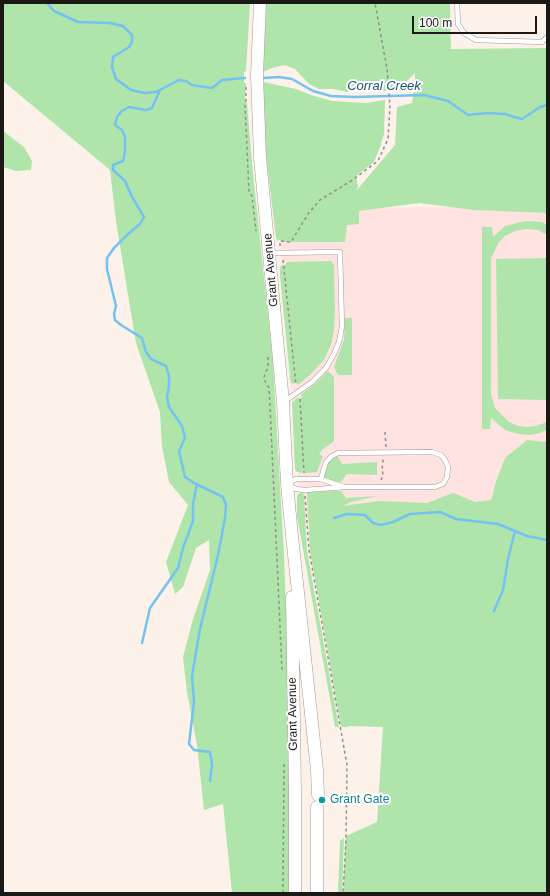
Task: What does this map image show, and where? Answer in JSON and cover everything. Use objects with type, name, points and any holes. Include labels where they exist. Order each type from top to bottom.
[{"type":"main road","name":"Grant Avenue","points":[[260,3],[257,91],[260,158],[283,402],[287,484],[317,770],[317,893]]},
{"type":"main road","name":"Grant Avenue","points":[[292,536],[295,893]]},
{"type":"lane","points":[[457,3],[458,24],[464,33],[476,40],[542,42],[547,37]]},
{"type":"lane","points":[[269,253],[340,252],[342,327],[339,342],[326,368],[312,382],[283,402]]},
{"type":"lane","points":[[287,484],[296,489],[345,487],[435,487],[443,484],[447,477],[448,468],[441,455],[432,452],[338,452],[326,462],[321,479]]},
{"type":"lane","points":[[287,484],[296,479],[321,479],[345,487]]},
{"type":"path","points":[[375,3],[387,69],[390,106]]},
{"type":"path","points":[[246,85],[245,111],[249,192],[252,196],[257,238]]},
{"type":"path","points":[[268,354],[268,367],[264,381],[269,388],[282,674]]},
{"type":"path","points":[[377,487],[383,476],[382,464],[386,452],[386,432]]},
{"type":"path","points":[[284,758],[284,893]]},
{"type":"shaded area","points":[[547,206],[547,495],[520,506],[302,526],[278,209]]},
{"type":"green space","points":[[3,3],[250,3],[246,71],[244,72],[244,83],[246,83],[245,102],[247,103],[273,363],[284,555],[289,691],[289,893],[232,893],[223,804],[204,810],[197,745],[187,692],[183,657],[193,619],[210,570],[209,540],[196,548],[183,587],[175,594],[166,562],[188,505],[169,482],[162,446],[160,412],[136,343],[116,222],[110,170],[3,81]]},
{"type":"green space","points":[[266,3],[450,3],[451,49],[547,48],[547,213],[474,210],[419,203],[359,211],[359,224],[347,225],[345,242],[278,241],[276,238],[266,155],[263,82],[296,89],[332,101],[366,103],[385,100],[384,134],[380,147],[374,162],[356,176],[358,187],[356,191],[395,145],[397,107],[412,103],[415,73],[397,91],[383,91],[365,88],[347,92],[334,89],[319,89],[309,84],[295,69],[285,65],[263,72]]},
{"type":"green space","points":[[3,131],[24,147],[32,161],[31,170],[16,171],[3,167]]},
{"type":"green space","points":[[526,221],[542,222],[547,225],[547,235],[538,230],[526,229],[515,231],[505,236],[499,242],[491,258],[491,394],[495,408],[509,422],[518,426],[527,427],[536,426],[547,422],[547,430],[530,435],[518,434],[505,430],[491,418],[490,429],[482,429],[482,227],[492,227],[493,237],[505,226]]},
{"type":"green space","points":[[547,258],[547,400],[498,399],[496,259]]},
{"type":"green space","points":[[331,261],[334,265],[335,312],[331,345],[324,360],[310,375],[297,385],[297,383],[291,383],[290,378],[280,267],[285,265],[287,262]]},
{"type":"green space","points":[[345,318],[352,318],[352,375],[338,375],[334,367],[344,340]]},
{"type":"green space","points":[[328,371],[334,377],[334,441],[319,454],[323,456],[317,472],[305,473],[303,470],[302,473],[297,472],[295,470],[292,403],[298,397],[299,399],[302,397],[301,394],[315,384]]},
{"type":"green space","points":[[527,440],[544,442],[547,440],[547,893],[343,893],[346,836],[377,822],[383,727],[341,727],[310,551],[307,492],[341,491],[346,498],[378,496],[351,502],[342,506],[379,501],[427,503],[453,493],[475,502],[491,500],[505,458]]},
{"type":"green space","points":[[336,456],[342,464],[377,462],[377,475],[347,474],[341,482],[327,480],[323,477],[327,464]]},
{"type":"green space","points":[[302,492],[304,495],[307,551],[339,727],[335,727],[297,516],[297,497],[298,494]]},
{"type":"green space","points":[[344,838],[342,893],[338,893],[340,841]]},
{"type":"waterway","name":"Corral Creek","points":[[47,3],[54,11],[78,22],[110,23],[123,26],[132,35],[132,42],[129,47],[113,57],[112,67],[116,79],[131,90],[144,93],[156,92],[179,80],[186,81],[192,85],[212,88],[222,80],[245,78]]},
{"type":"waterway","name":"Corral Creek","points":[[264,78],[279,77],[292,79],[313,91],[331,96],[354,97],[424,95],[448,101],[468,115],[488,113],[505,114],[522,119],[540,107],[547,105]]},
{"type":"waterway","points":[[160,90],[152,108],[146,110],[129,107],[122,111],[117,117],[115,125],[122,130],[125,137],[125,152],[123,161],[113,165],[113,170],[125,181],[131,195],[144,217],[140,224],[114,248],[107,258],[107,269],[116,306],[114,314],[115,320],[142,338],[146,352],[151,359],[166,366],[169,376],[167,397],[169,407],[182,426],[185,438],[179,451],[185,477],[223,497],[226,505],[218,555],[200,629],[192,676],[194,702],[189,744],[194,750],[210,752],[212,765],[210,781]]},
{"type":"waterway","points":[[142,643],[150,608],[178,568],[183,548],[193,521],[193,504],[197,484]]},
{"type":"waterway","points":[[334,518],[347,514],[365,515],[373,523],[381,525],[393,522],[410,514],[440,512],[456,519],[498,524],[527,536],[547,540]]},
{"type":"waterway","points":[[494,611],[503,590],[508,559],[515,531]]},
{"type":"place","name":"Grant Gate","points":[[322,800]]}]
